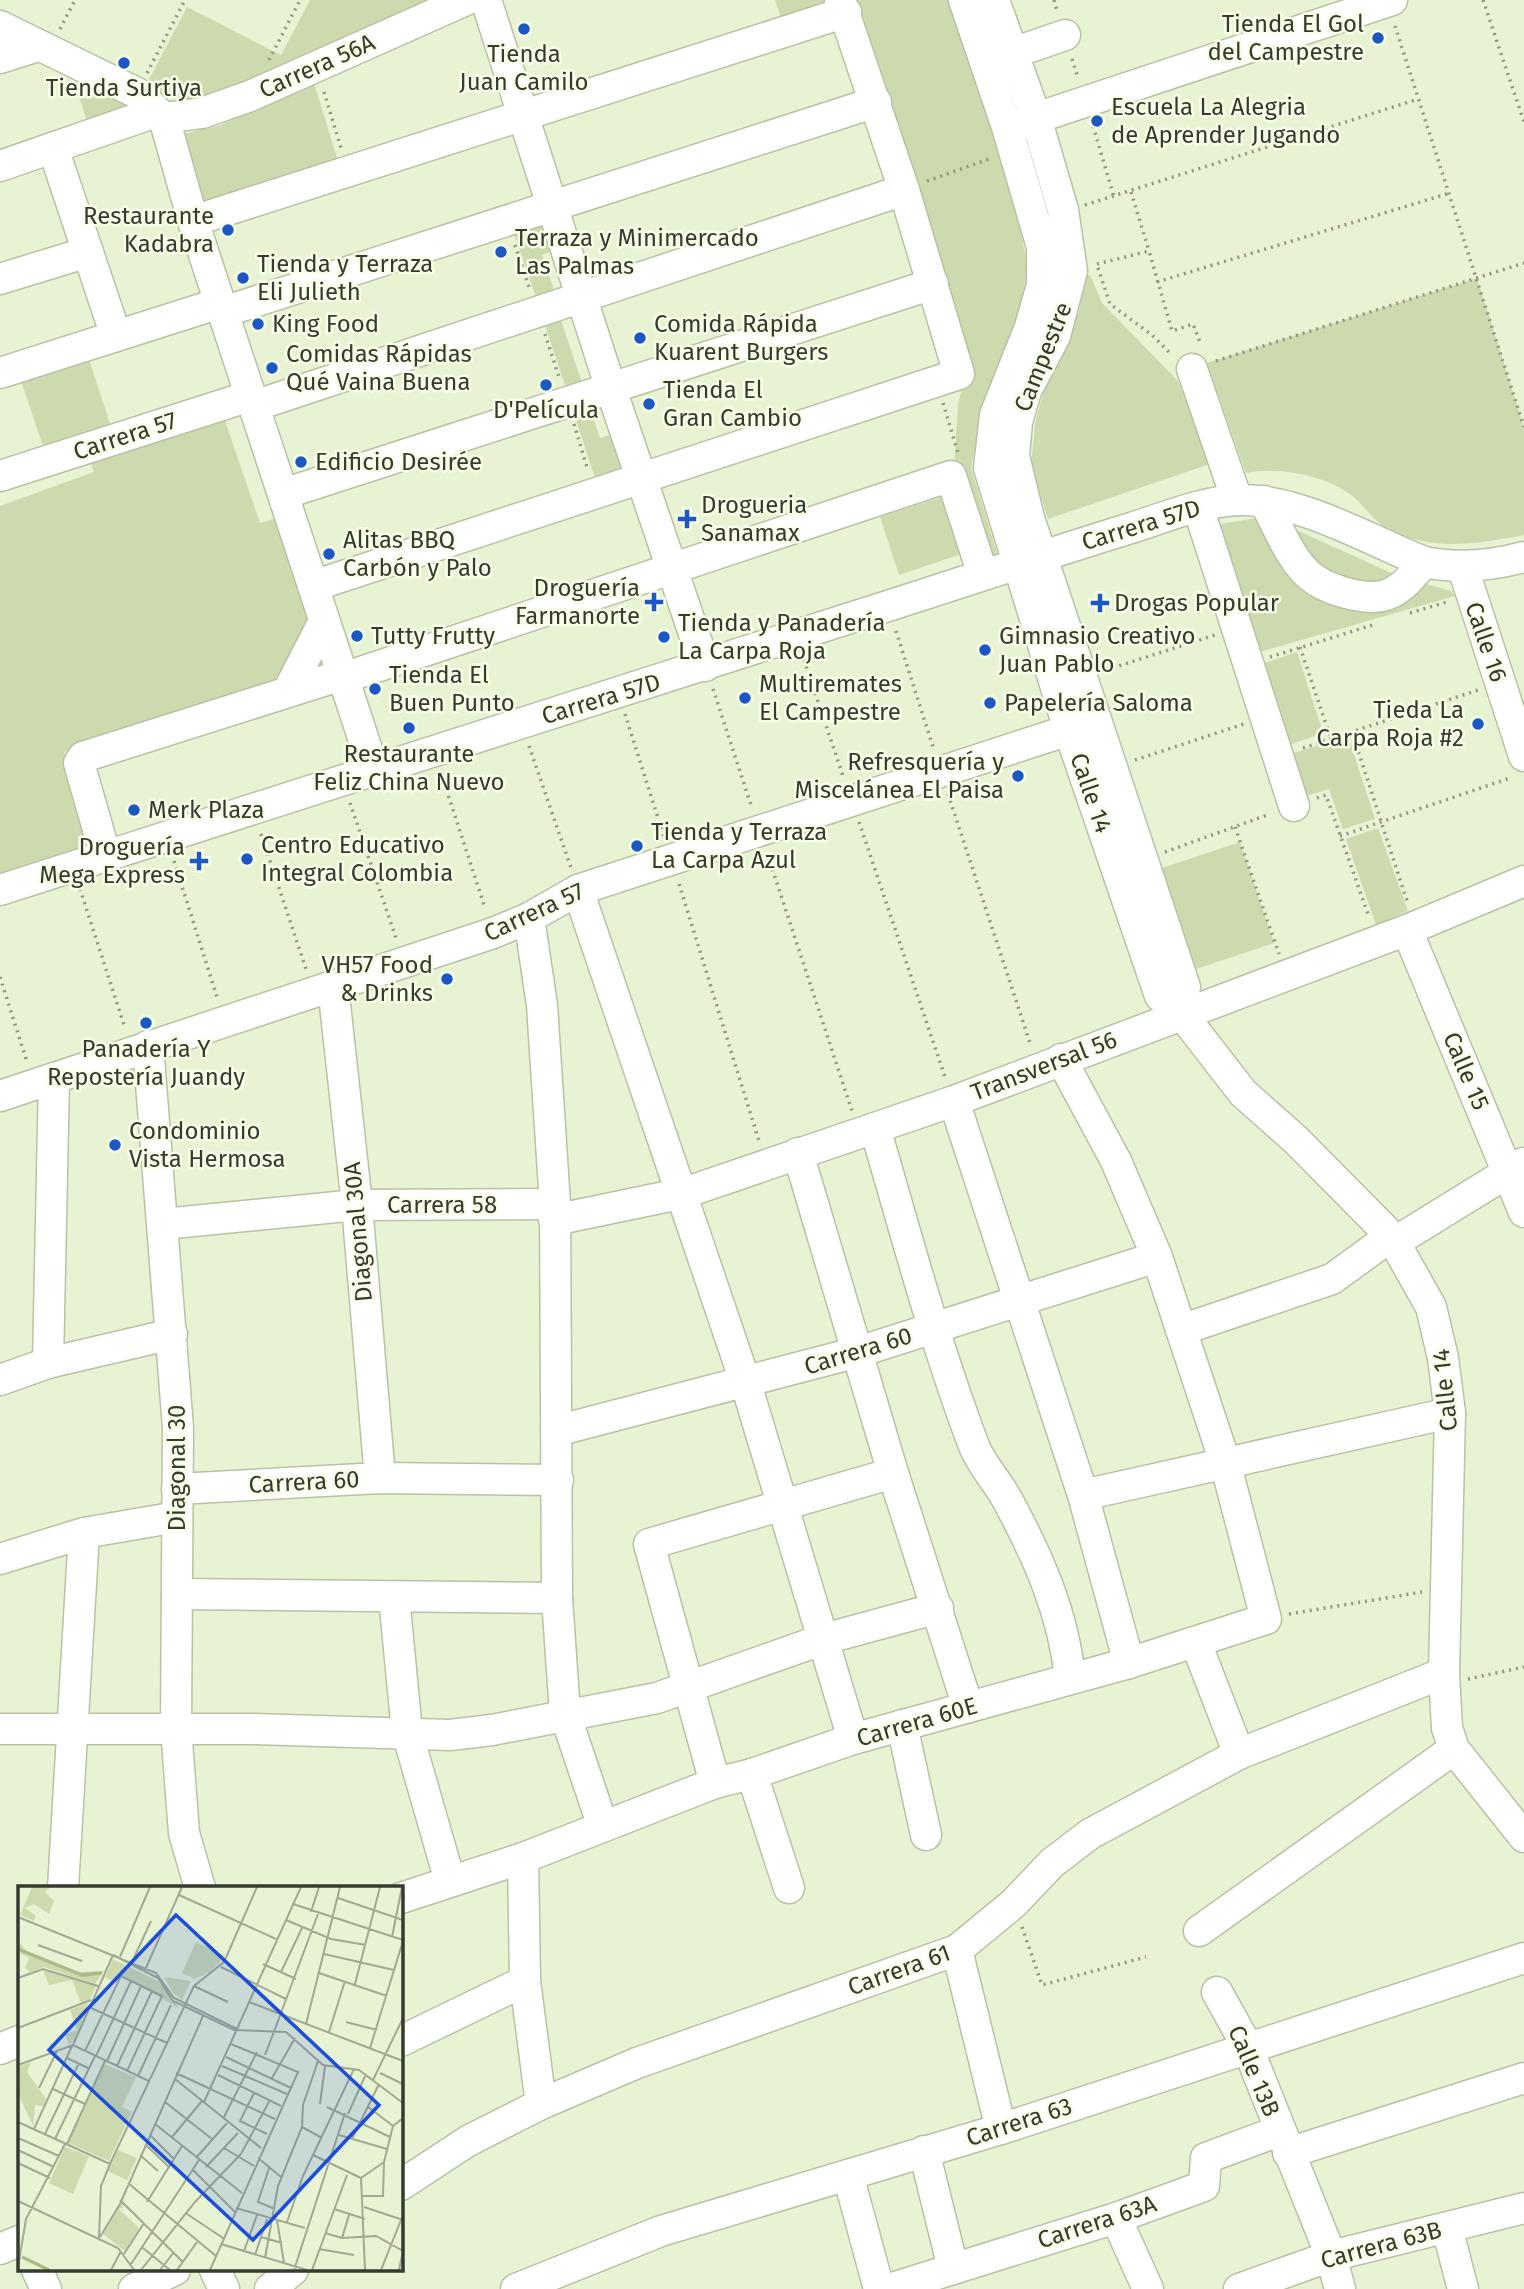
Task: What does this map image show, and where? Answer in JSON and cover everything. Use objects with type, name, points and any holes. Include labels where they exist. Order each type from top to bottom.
[{"type":"street","name":"Carrera 56A","points":[[0,166],[53,148],[149,96],[202,113],[250,96],[466,0]]},
{"type":"street","points":[[486,0],[611,389],[705,666]]},
{"type":"street","name":"Campestre","points":[[964,0],[1007,127],[1042,247],[1042,332]]},
{"type":"street","name":"Campestre","points":[[997,1],[1036,118],[1063,211],[1084,268],[1000,399],[991,435],[989,468],[1029,560]]},
{"type":"street","points":[[1007,127],[1388,1]]},
{"type":"street","points":[[193,221],[843,6],[876,102],[959,374],[313,586]]},
{"type":"street","points":[[0,26],[149,96],[222,308],[373,771]]},
{"type":"street","points":[[1013,53],[1065,35]]},
{"type":"street","points":[[0,58],[44,48]]},
{"type":"street","points":[[0,373],[116,335],[222,308],[876,102]]},
{"type":"street","points":[[53,148],[116,335]]},
{"type":"street","name":"Carrera 57","points":[[0,476],[252,401],[538,311],[904,190]]},
{"type":"street","points":[[0,279],[88,252]]},
{"type":"street","points":[[283,494],[933,284]]},
{"type":"street","points":[[1199,366],[1251,500],[1309,575],[1338,592],[1382,596],[1406,583],[1424,562]]},
{"type":"street","points":[[106,857],[79,763],[83,757],[671,570],[956,468],[983,575]]},
{"type":"street","name":"Carrera 57D","points":[[0,890],[253,812],[434,751],[1198,507],[1251,500],[1297,509],[1466,581],[1524,557]]},
{"type":"street","points":[[1198,507],[1294,806]]},
{"type":"street","name":"Calle 14","points":[[1029,560],[1069,730],[1160,996],[1181,1013],[1243,1093],[1296,1140],[1393,1239],[1436,1319],[1450,1413],[1444,1712],[1454,1749],[1524,1837]]},
{"type":"street","name":"Calle 14","points":[[1029,560],[1185,987],[1181,1013]]},
{"type":"street","name":"Calle 16","points":[[1466,581],[1500,682],[1518,767]]},
{"type":"street","points":[[288,691],[324,621]]},
{"type":"street","name":"Carrera 57","points":[[0,1096],[225,1019],[405,964],[493,933],[529,918],[578,890],[1069,730]]},
{"type":"street","name":"Transversal 56","points":[[554,1212],[684,1193],[954,1101],[1181,1013],[1412,928],[1524,881]]},
{"type":"street","points":[[578,890],[684,1193],[746,1384],[853,1739]]},
{"type":"street","points":[[529,918],[542,1005],[554,1212],[557,1598],[565,1714],[602,1824]]},
{"type":"street","name":"Calle 15","points":[[1412,928],[1516,1167],[1524,1212]]},
{"type":"street","name":"Diagonal 30A","points":[[324,989],[357,1205],[380,1478]]},
{"type":"street","name":"Diagonal 30","points":[[140,1049],[163,1224],[172,1334],[177,1503],[176,1728],[184,1833],[199,1886]]},
{"type":"street","points":[[1050,1064],[1116,1161],[1157,1257],[1225,1462],[1266,1619]]},
{"type":"street","points":[[44,1082],[48,1363]]},
{"type":"street","points":[[954,1101],[1083,1495],[1129,1663]]},
{"type":"street","points":[[867,1130],[975,1450],[1006,1497],[1053,1596],[1070,1679]]},
{"type":"street","points":[[798,1153],[893,1473],[968,1707]]},
{"type":"street","points":[[1181,1329],[1332,1279],[1393,1239],[1516,1167]]},
{"type":"street","name":"Carrera 58","points":[[163,1224],[357,1205],[554,1212]]},
{"type":"street","name":"Carrera 60","points":[[556,1431],[746,1384],[858,1352],[1157,1257]]},
{"type":"street","points":[[0,1380],[48,1363],[172,1334]]},
{"type":"street","points":[[1083,1495],[1450,1413]]},
{"type":"street","points":[[715,1783],[649,1544],[893,1473]]},
{"type":"street","name":"Carrera 60","points":[[0,1559],[177,1503],[380,1478],[558,1480]]},
{"type":"street","points":[[63,1886],[84,1533]]},
{"type":"street","points":[[177,1594],[557,1598]]},
{"type":"street","points":[[394,1597],[407,1732],[450,1881]]},
{"type":"street","points":[[0,1729],[72,1731],[176,1728],[450,1735],[492,1730],[657,1698],[687,1685],[824,1639],[938,1608]]},
{"type":"street","name":"Carrera 60E","points":[[402,1898],[523,1858],[602,1824],[715,1783],[752,1774],[853,1739],[1129,1663],[1266,1619]]},
{"type":"street","points":[[1196,1643],[1240,1754]]},
{"type":"street","name":"Carrera 61","points":[[402,2184],[468,2141],[541,2104],[636,2063],[957,1950],[1014,1903],[1052,1863],[1090,1834],[1240,1754],[1444,1678]]},
{"type":"street","points":[[902,1725],[926,1835]]},
{"type":"street","points":[[1199,1931],[1454,1749]]},
{"type":"street","points":[[752,1774],[789,1888]]},
{"type":"street","points":[[523,1858],[525,1981],[541,2104]]},
{"type":"street","points":[[957,1950],[1001,2129]]},
{"type":"street","name":"Carrera 63","points":[[516,2289],[661,2231],[1001,2129],[1247,2046],[1524,1958]]},
{"type":"street","points":[[402,2041],[525,1981]]},
{"type":"street","name":"Calle 13B","points":[[1217,1992],[1247,2046],[1331,2256],[1340,2289]]},
{"type":"street","points":[[0,2049],[18,2041]]},
{"type":"street","name":"Carrera 63A","points":[[889,2289],[1116,2218],[1204,2186],[1206,2158],[1284,2142],[1524,2078]]},
{"type":"street","points":[[924,2151],[953,2268]]},
{"type":"street","points":[[848,2175],[880,2289]]},
{"type":"street","name":"Carrera 63B","points":[[1239,2289],[1331,2256],[1524,2208]]},
{"type":"street","points":[[1116,2218],[1149,2289]]},
{"type":"street","points":[[1447,2228],[1463,2289]]},
{"type":"street","points":[[0,2249],[18,2241]]},
{"type":"street","points":[[38,2272],[46,2289]]},
{"type":"street","points":[[134,2289],[171,2272]]},
{"type":"street","points":[[216,2272],[223,2289]]},
{"type":"street","points":[[270,2289],[291,2272]]},
{"type":"path","points":[[44,48],[75,0]]},
{"type":"path","points":[[149,96],[185,0]]},
{"type":"path","points":[[250,96],[300,0]]},
{"type":"path","points":[[1483,0],[1524,122]]},
{"type":"path","points":[[1388,1],[1524,427]]},
{"type":"path","points":[[317,66],[348,170]]},
{"type":"path","points":[[1063,211],[1131,192],[1418,99]]},
{"type":"path","points":[[1085,102],[1114,197]]},
{"type":"path","points":[[953,172],[989,159]]},
{"type":"path","points":[[1131,192],[1172,331],[1194,324],[1199,366]]},
{"type":"path","points":[[1157,282],[1450,192]]},
{"type":"path","points":[[506,220],[538,311],[595,493]]},
{"type":"path","points":[[1149,250],[1084,268],[1110,304],[1199,366]]},
{"type":"path","points":[[1199,366],[1524,263]]},
{"type":"path","points":[[936,382],[956,468]]},
{"type":"path","points":[[1405,615],[1466,581]]},
{"type":"path","points":[[888,606],[941,771],[1050,1064]]},
{"type":"path","points":[[1248,664],[1378,623]]},
{"type":"path","points":[[1095,674],[1237,628]]},
{"type":"path","points":[[796,635],[954,1101]]},
{"type":"path","points":[[1300,647],[1331,739]]},
{"type":"path","points":[[705,666],[760,832],[867,1130]]},
{"type":"path","points":[[1278,756],[1500,682]]},
{"type":"path","points":[[618,694],[766,1163]]},
{"type":"path","points":[[1122,764],[1266,717]]},
{"type":"path","points":[[522,724],[578,890]]},
{"type":"path","points":[[1352,732],[1412,928]]},
{"type":"path","points":[[434,751],[493,933]]},
{"type":"path","points":[[1340,836],[1518,767]]},
{"type":"path","points":[[343,781],[405,964]]},
{"type":"path","points":[[1153,856],[1326,795],[1377,941]]},
{"type":"path","points":[[253,812],[324,989]]},
{"type":"path","points":[[1235,827],[1286,975]]},
{"type":"path","points":[[167,839],[225,1019]]},
{"type":"path","points":[[73,867],[140,1049]]},
{"type":"path","points":[[0,977],[44,1082]]},
{"type":"path","points":[[1266,1619],[1316,1607],[1446,1588]]},
{"type":"path","points":[[1444,1678],[1524,1667]]},
{"type":"path","points":[[1014,1903],[1042,1985],[1146,1957]]},
{"type":"green space","points":[[310,0],[429,0],[227,92],[185,100],[167,97],[145,87],[187,7],[281,55]]},
{"type":"green space","points":[[775,0],[948,0],[994,132],[1021,230],[1027,267],[1021,310],[983,410],[971,468],[997,553],[982,558],[954,470],[958,404],[967,367],[855,4],[784,27]]},
{"type":"green space","points":[[73,78],[135,108],[88,124]]},
{"type":"green space","points":[[313,80],[338,161],[202,206],[183,134],[221,125]]},
{"type":"green space","points":[[544,217],[555,250],[542,255],[555,293],[537,300],[512,228]]},
{"type":"green space","points":[[1090,275],[1102,303],[1178,381],[1210,464],[1048,519],[1031,465],[1035,424],[1043,394],[1079,312],[1086,276]]},
{"type":"green space","points":[[1477,278],[1524,427],[1524,535],[1454,544],[1419,540],[1386,528],[1355,498],[1332,484],[1288,472],[1246,473],[1207,363]]},
{"type":"green space","points":[[558,311],[583,386],[567,391],[542,316]]},
{"type":"green space","points":[[89,359],[112,430],[45,452],[21,381]]},
{"type":"green space","points":[[589,406],[600,438],[614,434],[627,471],[596,481],[573,411]]},
{"type":"green space","points":[[221,409],[260,523],[277,518],[324,669],[64,752],[94,846],[0,877],[0,506],[94,472],[88,455]]},
{"type":"green space","points":[[948,495],[967,552],[899,575],[880,517]]},
{"type":"green space","points":[[1256,518],[1283,524],[1398,576],[1451,591],[1455,596],[1256,653],[1215,525]]},
{"type":"green space","points":[[1297,652],[1323,733],[1289,745],[1262,664]]},
{"type":"green space","points":[[1348,736],[1375,819],[1343,829],[1329,789],[1296,799],[1282,757]]},
{"type":"green space","points":[[1378,828],[1408,911],[1376,925],[1346,839]]},
{"type":"green space","points":[[1240,842],[1274,943],[1196,969],[1162,868]]},
{"type":"place","name":"Tienda Juan Camilo","points":[[524,29]]},
{"type":"place","name":"Tienda El Gol del Campestre","points":[[1378,38]]},
{"type":"place","name":"Tienda Surtiya","points":[[124,63]]},
{"type":"place","name":"Escuela La Alegria de Aprender Jugando","points":[[1097,121]]},
{"type":"place","name":"Restaurante Kadabra","points":[[228,230]]},
{"type":"place","name":"Terraza y Minimercado Las Palmas","points":[[501,252]]},
{"type":"place","name":"Tienda y Terraza Eli Julieth","points":[[243,278]]},
{"type":"place","name":"King Food","points":[[258,324]]},
{"type":"place","name":"Comida Rápida Kuarent Burgers","points":[[640,338]]},
{"type":"place","name":"Comidas Rápidas Qué Vaina Buena","points":[[272,368]]},
{"type":"place","name":"D'Película","points":[[546,385]]},
{"type":"place","name":"Tienda El Gran Cambio","points":[[649,404]]},
{"type":"place","name":"Edificio Desirée","points":[[301,462]]},
{"type":"place","name":"Drogueria Sanamax","points":[[687,519]]},
{"type":"place","name":"Alitas BBQ Carbón y Palo","points":[[329,554]]},
{"type":"place","name":"Droguería Farmanorte","points":[[654,602]]},
{"type":"place","name":"Drogas Popular","points":[[1100,603]]},
{"type":"place","name":"Tutty Frutty","points":[[357,636]]},
{"type":"place","name":"Tienda y Panadería La Carpa Roja","points":[[664,637]]},
{"type":"place","name":"Gimnasio Creativo Juan Pablo","points":[[985,650]]},
{"type":"place","name":"Tienda El Buen Punto","points":[[375,689]]},
{"type":"place","name":"Multiremates El Campestre","points":[[745,698]]},
{"type":"place","name":"Papelería Saloma","points":[[990,703]]},
{"type":"place","name":"Tieda La Carpa Roja #2","points":[[1478,724]]},
{"type":"place","name":"Restaurante Feliz China Nuevo","points":[[409,728]]},
{"type":"place","name":"Refresquería y Miscelánea El Paisa","points":[[1018,776]]},
{"type":"place","name":"Merk Plaza","points":[[134,810]]},
{"type":"place","name":"Tienda y Terraza La Carpa Azul","points":[[637,846]]},
{"type":"place","name":"Centro Educativo Integral Colombia","points":[[247,859]]},
{"type":"place","name":"Droguería Mega Express","points":[[199,861]]},
{"type":"place","name":"VH57 Food & Drinks","points":[[447,979]]},
{"type":"place","name":"Panadería Y Repostería Juandy","points":[[146,1023]]},
{"type":"place","name":"Condominio Vista Hermosa","points":[[115,1145]]}]
